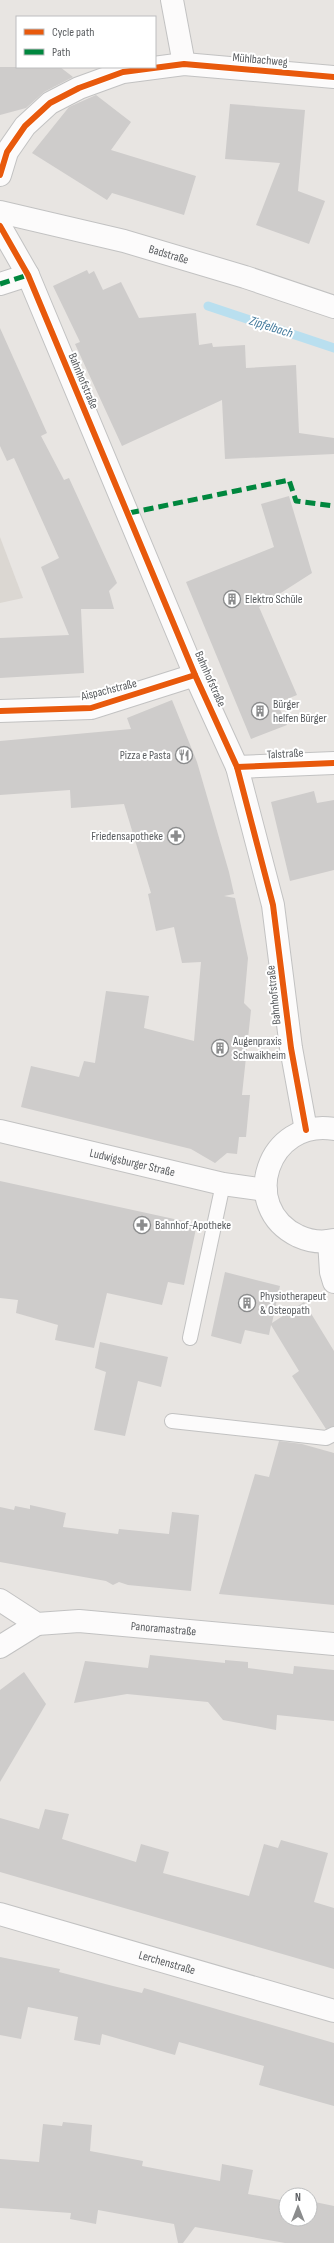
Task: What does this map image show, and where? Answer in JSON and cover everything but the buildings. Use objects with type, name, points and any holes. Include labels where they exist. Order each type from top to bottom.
[{"type":"street","points":[[172,0],[184,64]]},
{"type":"street","name":"Mühlbachweg","points":[[156,68],[184,64],[334,77]]},
{"type":"street","name":"Mühlbachweg","points":[[0,175],[7,152],[25,126],[50,103],[79,88],[123,72],[154,68]]},
{"type":"street","name":"Badstraße","points":[[0,212],[124,241],[246,277],[334,307]]},
{"type":"street","name":"Bahnhofstraße","points":[[0,226],[23,266],[196,675],[237,767],[273,905],[291,1048],[306,1130]]},
{"type":"street","points":[[0,284],[23,266]]},
{"type":"street","name":"Aispachstraße","points":[[0,711],[91,708],[196,675]]},
{"type":"street","name":"Talstraße","points":[[237,767],[334,763]]},
{"type":"street","points":[[334,1129],[306,1130],[287,1140],[273,1156],[267,1171],[266,1190],[271,1209],[285,1228],[307,1240],[331,1240],[331,1272],[334,1282]]},
{"type":"street","name":"Ludwigsburger Straße","points":[[0,1131],[223,1184],[266,1190]]},
{"type":"street","points":[[0,1600],[37,1624],[0,1647]]},
{"type":"street","name":"Panoramastraße","points":[[37,1624],[79,1621],[334,1644]]},
{"type":"street","name":"Lerchenstraße","points":[[0,1914],[334,2011]]},
{"type":"lane","points":[[190,1338],[223,1184]]},
{"type":"lane","points":[[172,1421],[326,1438],[334,1434]]},
{"type":"shaded area","points":[[0,537],[23,598],[0,603]]},
{"type":"waterway","name":"Zipfelbach","points":[[208,306],[334,348]]},
{"type":"marked path","points":[[0,284],[28,275]]},
{"type":"marked path","points":[[129,513],[289,480],[296,501],[334,506]]},
{"type":"cycle path","points":[[156,68],[184,64],[334,77]]},
{"type":"cycle path","points":[[0,175],[7,152],[25,126],[50,103],[79,88],[123,72],[154,68]]},
{"type":"cycle path","points":[[0,226],[28,275],[195,675],[237,767],[273,905],[291,1048],[306,1130]]},
{"type":"cycle path","points":[[0,711],[91,708],[195,675]]},
{"type":"cycle path","points":[[237,767],[334,763]]},
{"type":"place","name":"Elektro Schüle","points":[[232,599]]},
{"type":"place","name":"Bürger helfen Bürger","points":[[260,711]]},
{"type":"place","name":"Pizza e Pasta","points":[[184,755]]},
{"type":"place","name":"Friedensapotheke","points":[[176,836]]},
{"type":"place","name":"Augenpraxis Schwaikheim","points":[[220,1048]]},
{"type":"place","name":"Bahnhof-Apotheke","points":[[142,1225]]},
{"type":"place","name":"Physiotherapeut & Osteopath","points":[[247,1303]]}]
